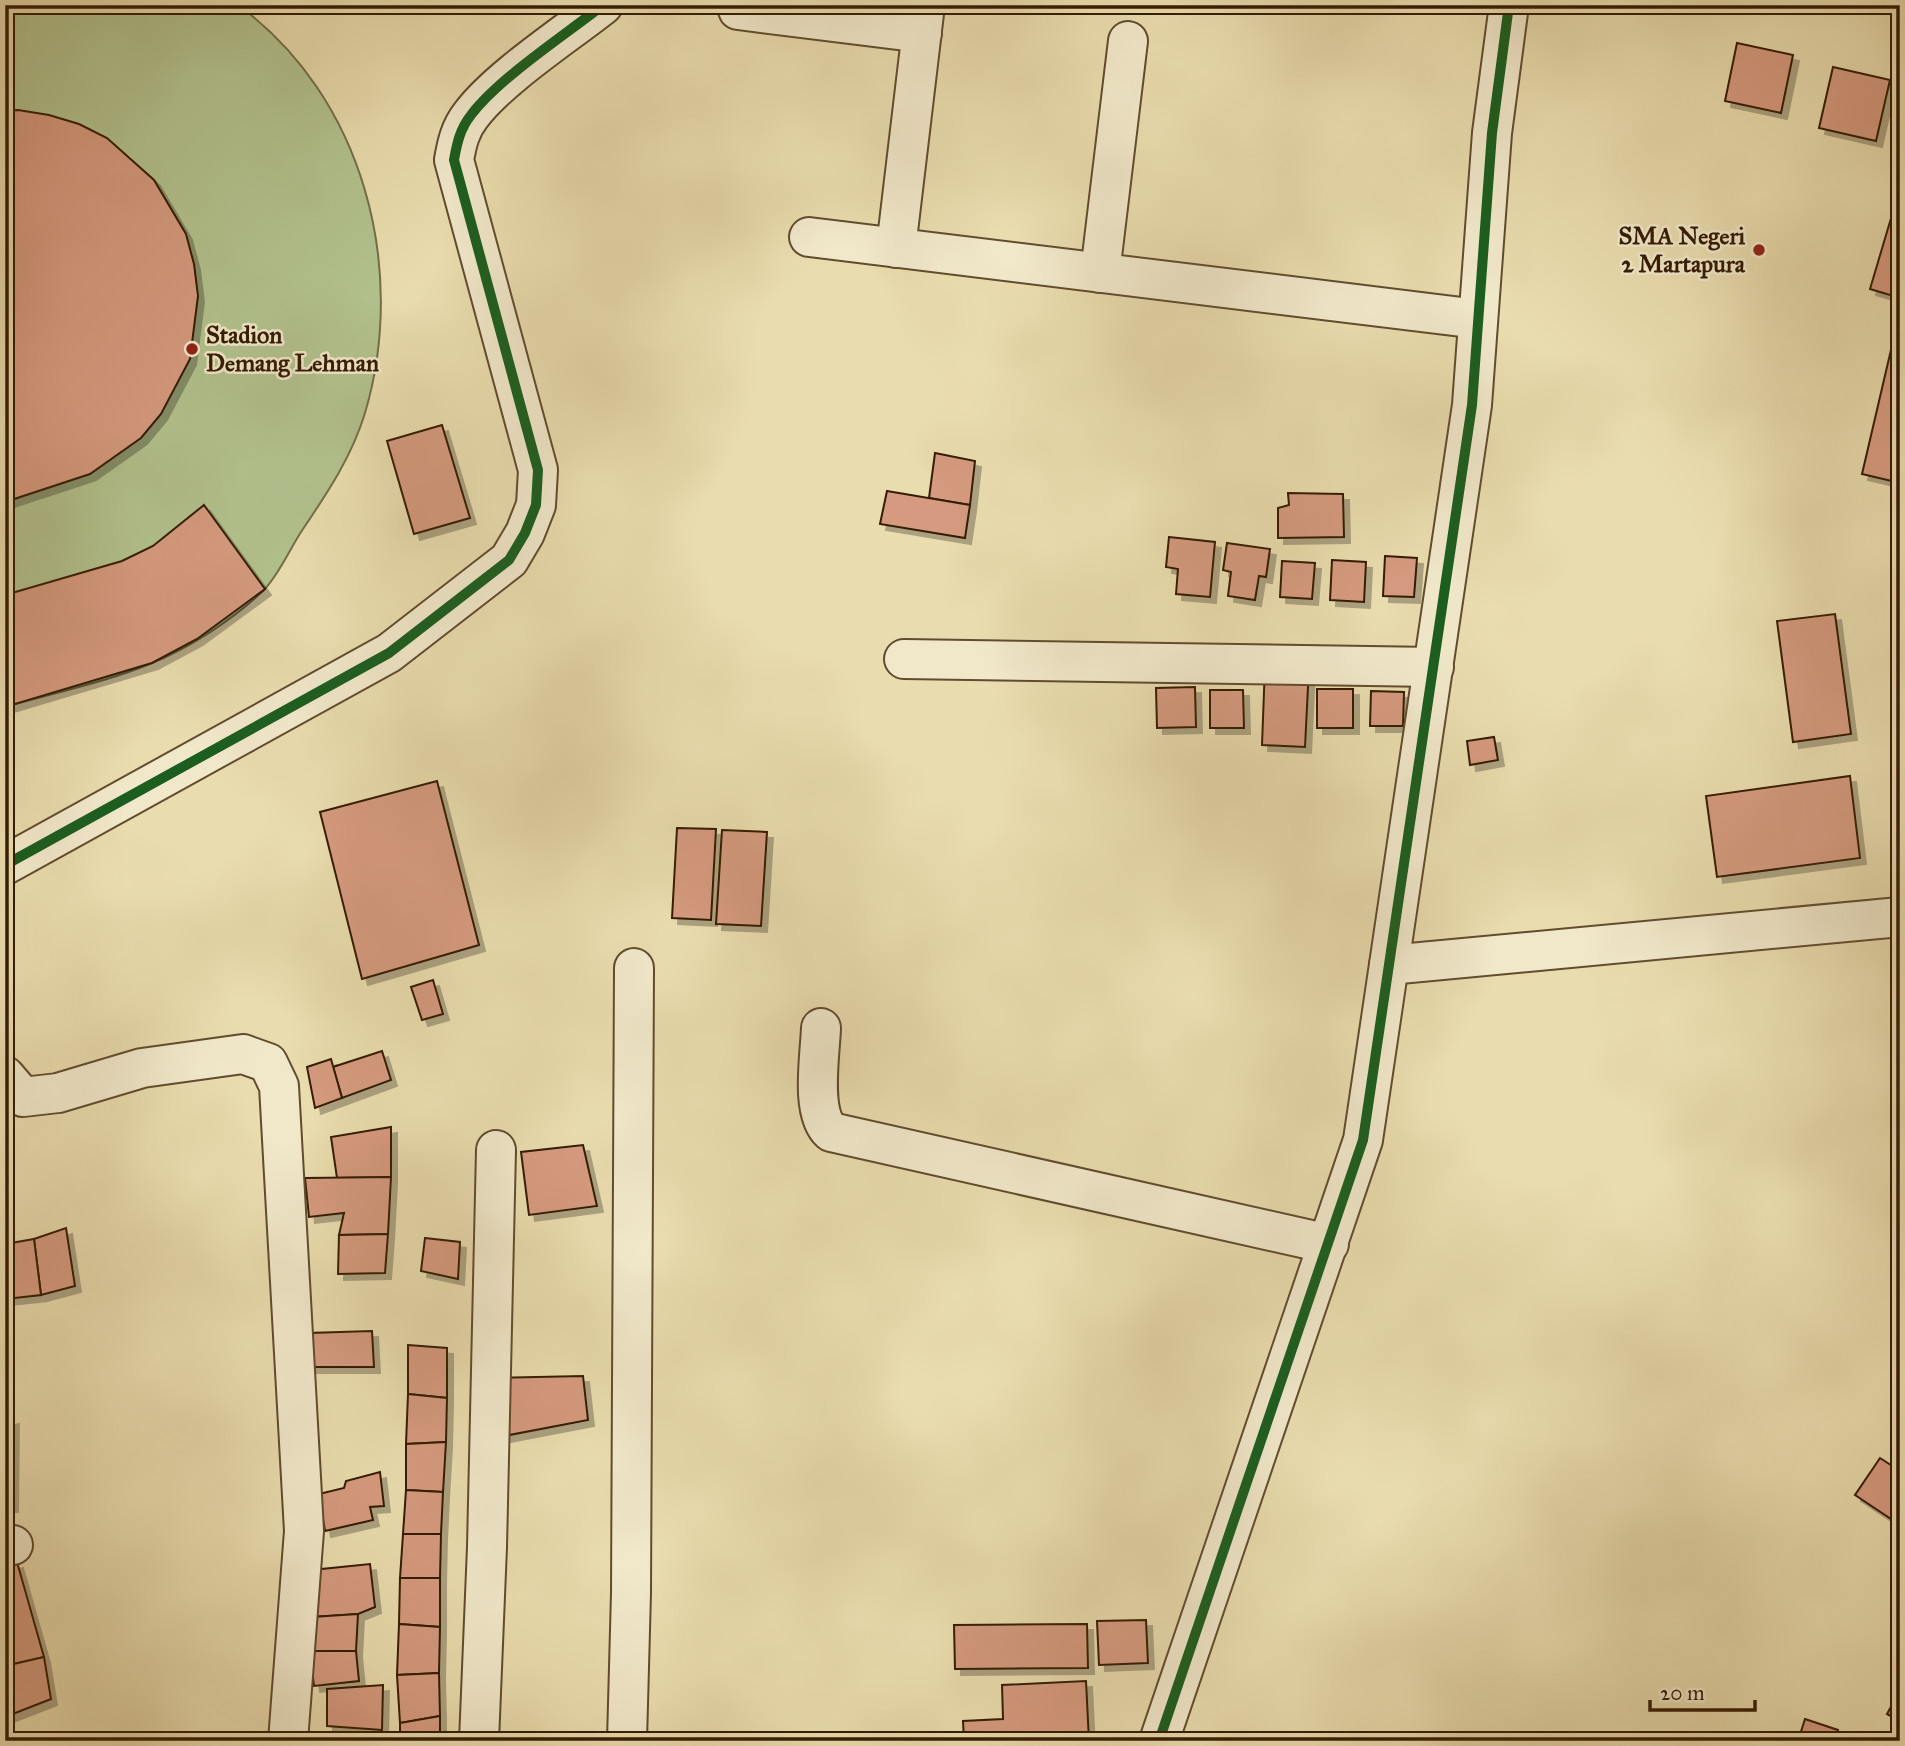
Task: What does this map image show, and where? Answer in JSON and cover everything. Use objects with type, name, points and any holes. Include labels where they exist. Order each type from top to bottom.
[{"type":"street","points":[[5,865],[389,653],[509,560],[525,533],[536,505],[538,470],[454,160],[458,138],[470,116],[489,95],[603,5]]},
{"type":"street","points":[[1159,1741],[1363,1140],[1472,405],[1492,133],[1509,5]]},
{"type":"street","points":[[738,10],[924,19],[897,248]]},
{"type":"street","points":[[1100,273],[1128,41]]},
{"type":"street","points":[[809,237],[1478,319]]},
{"type":"street","points":[[904,659],[1434,667]]},
{"type":"street","points":[[1390,965],[1900,917]]},
{"type":"street","points":[[627,1741],[632,1580],[634,968]]},
{"type":"street","points":[[821,1028],[818,1109],[821,1123],[831,1132],[1329,1244]]},
{"type":"street","points":[[5,1076],[23,1097],[58,1093],[142,1068],[243,1054],[268,1063],[279,1086],[304,1531],[288,1741]]},
{"type":"street","points":[[479,1741],[487,1547],[496,1150]]},
{"type":"green space","name":"Stadion Demang Lehman","points":[[5,5],[238,5],[281,43],[317,87],[344,136],[365,189],[377,244],[381,301],[377,358],[360,429],[330,487],[263,591],[210,632],[167,657],[117,676],[5,707]]},
{"type":"building","points":[[1737,43],[1793,55],[1781,113],[1725,101]]},
{"type":"building","points":[[1833,67],[1890,80],[1876,141],[1819,128]]},
{"type":"building","points":[[18,110],[79,124],[107,138],[154,180],[186,234],[194,264],[198,296],[190,359],[161,414],[141,438],[90,474],[5,502],[5,111]]},
{"type":"building","points":[[1900,188],[1900,298],[1870,289]]},
{"type":"building","points":[[1897,324],[1900,325],[1900,483],[1862,474]]},
{"type":"building","points":[[442,425],[470,518],[414,534],[387,441]]},
{"type":"building","points":[[935,453],[975,461],[970,505],[929,498]]},
{"type":"building","points":[[887,491],[970,505],[965,538],[880,524]]},
{"type":"building","points":[[1288,493],[1343,494],[1344,537],[1278,538],[1278,508],[1289,505]]},
{"type":"building","points":[[204,505],[265,589],[197,639],[152,663],[5,707],[5,595],[122,561],[153,546]]},
{"type":"building","points":[[1169,537],[1215,542],[1210,597],[1176,594],[1178,569],[1166,567]]},
{"type":"building","points":[[1227,543],[1270,549],[1266,577],[1259,576],[1255,600],[1228,596],[1231,572],[1223,570]]},
{"type":"building","points":[[1385,556],[1417,558],[1414,597],[1383,596]]},
{"type":"building","points":[[1332,560],[1366,562],[1364,602],[1330,600]]},
{"type":"building","points":[[1282,561],[1315,563],[1312,599],[1280,597]]},
{"type":"building","points":[[1835,614],[1851,734],[1793,742],[1777,621]]},
{"type":"building","points":[[1265,665],[1309,667],[1305,747],[1262,745]]},
{"type":"building","points":[[1195,687],[1196,727],[1157,728],[1156,688]]},
{"type":"building","points":[[1317,689],[1353,689],[1353,728],[1317,728]]},
{"type":"building","points":[[1210,690],[1243,690],[1244,728],[1210,728]]},
{"type":"building","points":[[1371,691],[1404,692],[1403,726],[1370,726]]},
{"type":"building","points":[[1494,737],[1498,760],[1470,765],[1467,741]]},
{"type":"building","points":[[1900,753],[1900,817],[1893,816]]},
{"type":"building","points":[[1850,776],[1860,858],[1717,877],[1706,796]]},
{"type":"building","points":[[437,781],[479,945],[362,979],[320,812]]},
{"type":"building","points":[[677,828],[716,829],[711,920],[672,918]]},
{"type":"building","points":[[722,830],[767,832],[761,926],[716,924]]},
{"type":"building","points":[[433,980],[443,1014],[422,1020],[411,987]]},
{"type":"building","points":[[382,1051],[391,1080],[342,1098],[333,1067]]},
{"type":"building","points":[[331,1059],[342,1098],[315,1108],[307,1067]]},
{"type":"building","points":[[391,1127],[391,1177],[337,1178],[331,1137]]},
{"type":"building","points":[[583,1145],[597,1206],[529,1215],[521,1152]]},
{"type":"building","points":[[391,1177],[388,1234],[339,1235],[344,1213],[309,1217],[305,1178]]},
{"type":"building","points":[[66,1228],[75,1286],[41,1295],[34,1239]]},
{"type":"building","points":[[388,1234],[385,1273],[338,1274],[339,1235]]},
{"type":"building","points":[[425,1238],[460,1242],[458,1279],[421,1271]]},
{"type":"building","points":[[34,1239],[41,1295],[6,1299],[5,1244]]},
{"type":"building","points":[[372,1331],[374,1367],[310,1367],[308,1333]]},
{"type":"building","points":[[408,1345],[447,1348],[447,1398],[408,1394]]},
{"type":"building","points":[[583,1376],[588,1420],[499,1437],[492,1378]]},
{"type":"building","points":[[408,1394],[447,1398],[446,1442],[406,1444]]},
{"type":"building","points":[[13,1418],[12,1506],[5,1506],[5,1420]]},
{"type":"building","points":[[446,1442],[443,1492],[406,1490],[406,1444]]},
{"type":"building","points":[[1880,1458],[1900,1471],[1900,1525],[1855,1495]]},
{"type":"building","points":[[380,1472],[384,1506],[370,1507],[373,1520],[325,1531],[319,1494],[344,1488],[346,1481]]},
{"type":"building","points":[[406,1490],[443,1492],[441,1534],[403,1534]]},
{"type":"building","points":[[403,1534],[441,1534],[440,1578],[400,1578]]},
{"type":"building","points":[[17,1562],[44,1657],[5,1666],[5,1565]]},
{"type":"building","points":[[370,1564],[375,1607],[358,1614],[312,1617],[312,1570]]},
{"type":"building","points":[[400,1578],[440,1578],[440,1627],[399,1624]]},
{"type":"building","points":[[358,1614],[356,1651],[310,1651],[312,1617]]},
{"type":"building","points":[[1146,1620],[1148,1663],[1099,1665],[1097,1621]]},
{"type":"building","points":[[399,1624],[440,1627],[439,1673],[397,1675]]},
{"type":"building","points":[[1087,1624],[1088,1668],[955,1669],[954,1625]]},
{"type":"building","points":[[310,1651],[356,1651],[359,1681],[314,1686]]},
{"type":"building","points":[[44,1657],[51,1699],[5,1717],[5,1666]]},
{"type":"building","points":[[439,1673],[440,1716],[400,1723],[397,1675]]},
{"type":"building","points":[[1086,1681],[1089,1741],[964,1741],[963,1721],[1003,1719],[1002,1685]]},
{"type":"building","points":[[383,1685],[382,1730],[327,1726],[327,1689]]},
{"type":"building","points":[[1900,1690],[1900,1721],[1887,1714]]},
{"type":"building","points":[[440,1716],[440,1741],[400,1741],[400,1723]]},
{"type":"building","points":[[1805,1719],[1838,1730],[1835,1741],[1798,1741]]},
{"type":"cycle path","points":[[5,865],[389,653],[509,560],[525,533],[536,505],[538,470],[454,160],[464,126],[483,101],[515,72],[603,5]]},
{"type":"cycle path","points":[[1159,1741],[1363,1140],[1472,405],[1492,133],[1509,5]]},
{"type":"place","name":"SMA Negeri 2 Martapura","points":[[1759,250]]},
{"type":"place","name":"Stadion Demang Lehman","points":[[192,349]]}]
